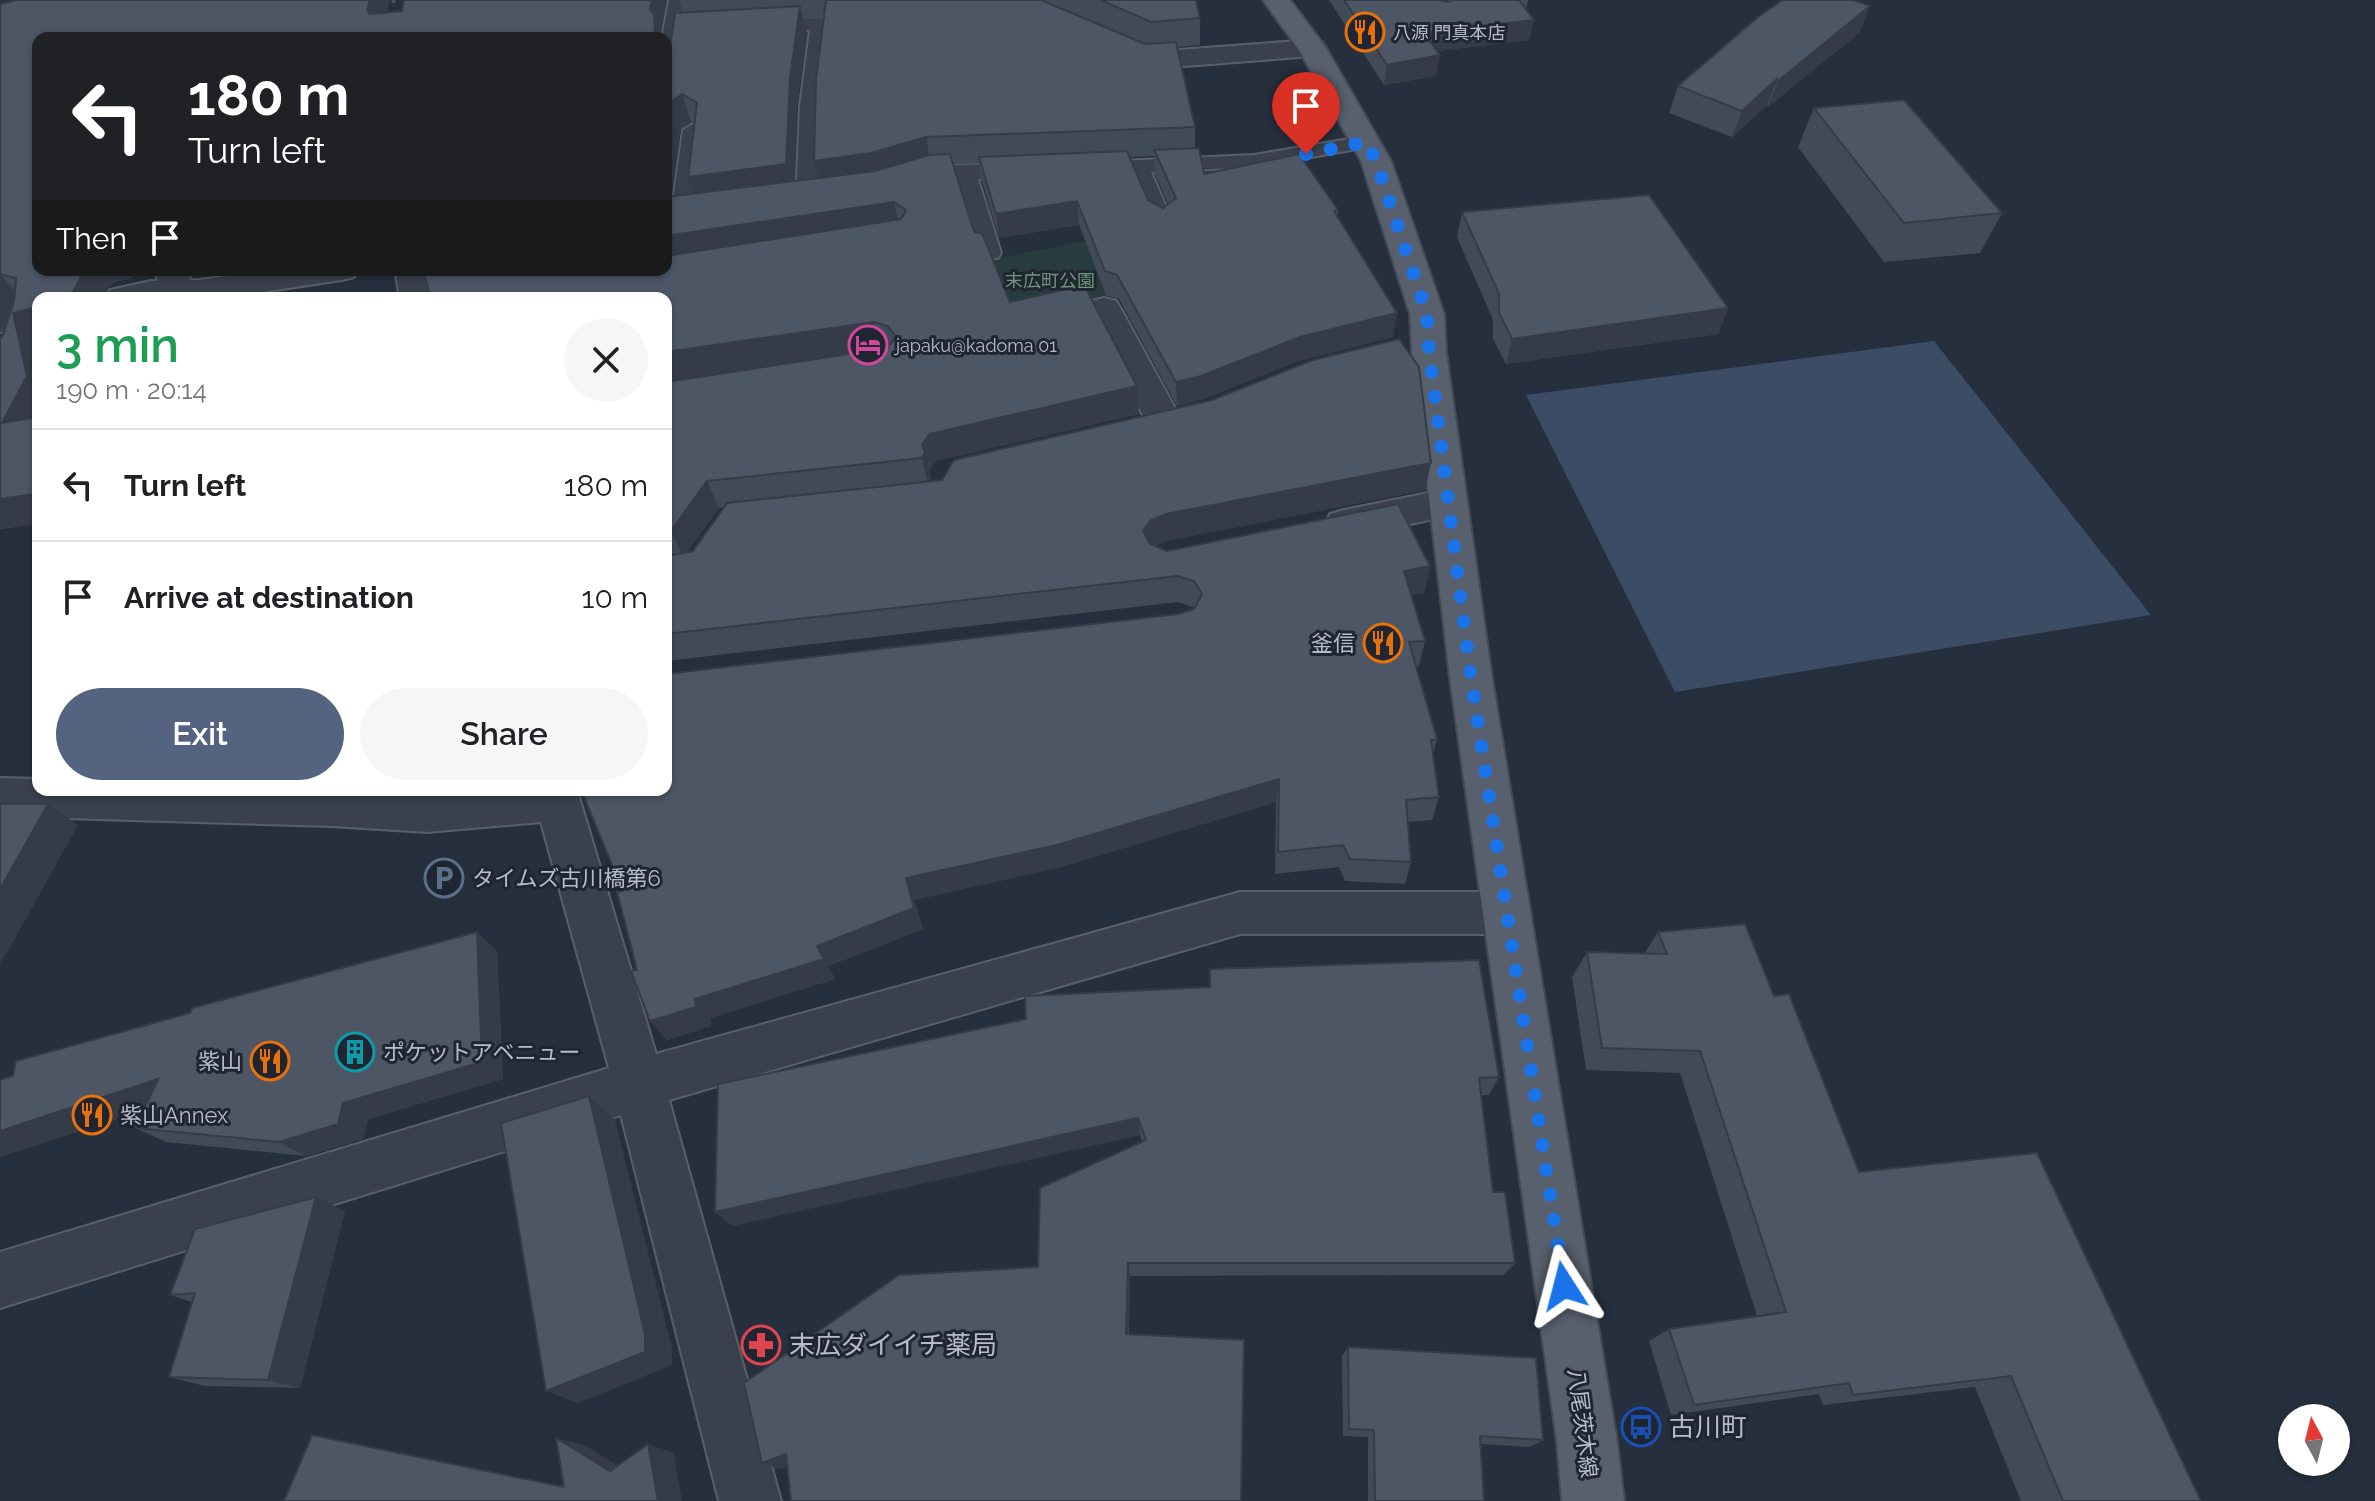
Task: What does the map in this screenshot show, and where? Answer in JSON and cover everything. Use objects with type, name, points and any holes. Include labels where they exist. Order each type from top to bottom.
[{"type":"main road","name":"八尾茨木線","points":[[1276,0],[1312,48],[1367,142],[1427,314],[1411,352],[1448,503],[1587,1442],[1593,1501]]},
{"type":"street","points":[[1011,0],[1147,61],[1312,48]]},
{"type":"street","points":[[139,292],[174,280],[199,291],[301,276]]},
{"type":"street","points":[[1104,309],[1165,423]]},
{"type":"street","points":[[11,357],[21,317]]},
{"type":"street","points":[[1308,531],[1448,503]]},
{"type":"street","points":[[0,797],[331,807],[427,813],[549,796]]},
{"type":"street","points":[[556,796],[639,1084],[750,1501]]},
{"type":"street","points":[[0,1280],[639,1084],[1240,913],[1507,913]]},
{"type":"lane","points":[[672,56],[680,31],[678,0]]},
{"type":"lane","points":[[746,28],[820,24],[810,106],[806,201]]},
{"type":"lane","points":[[682,216],[693,130]]},
{"type":"lane","points":[[1075,169],[1254,161],[1367,142]]},
{"type":"lane","points":[[1138,167],[1162,223]]},
{"type":"lane","points":[[894,186],[931,174],[1044,170]]},
{"type":"lane","points":[[966,173],[990,253]]},
{"type":"path","points":[[373,7],[398,0]]},
{"type":"green space","name":"末広町公園","points":[[1169,225],[1199,283],[1016,319],[993,259]]},
{"type":"water","points":[[1934,341],[2151,615],[1675,692],[1526,395]]},
{"type":"building","points":[[17,0],[370,0],[367,10],[370,14],[402,11],[404,0],[652,0],[650,10],[654,14],[655,32],[32,32],[32,276],[81,276],[73,292],[32,292],[32,308],[13,313],[27,376],[2,423],[32,418],[32,494],[0,499],[0,340],[14,301],[16,278],[0,274],[0,4]]},
{"type":"building","points":[[826,0],[1041,0],[1145,44],[1176,42],[1195,127],[926,137],[871,153],[814,161],[816,79]]},
{"type":"building","points":[[1101,0],[1196,0],[1200,18],[1151,22]]},
{"type":"building","points":[[1344,0],[1519,0],[1534,20],[1424,33],[1440,55],[1387,65]]},
{"type":"building","points":[[1782,0],[1853,0],[1870,6],[1777,79],[1742,111],[1678,86],[1757,18]]},
{"type":"building","points":[[800,6],[790,78],[786,164],[688,177],[697,103],[682,94],[672,101],[675,13]]},
{"type":"building","points":[[1904,100],[2002,213],[1904,223],[1814,108]]},
{"type":"building","points":[[1199,148],[1204,174],[1299,154],[1338,210],[1334,211],[1397,313],[1300,337],[1201,376],[1176,382],[1117,275],[1105,271],[1077,201],[996,214],[979,157],[1127,151],[1148,200],[1163,208],[1176,198],[1154,150]]},
{"type":"building","points":[[950,154],[972,226],[975,232],[982,233],[1010,302],[1084,285],[1137,386],[930,434],[922,444],[925,452],[922,458],[707,481],[672,530],[672,381],[887,348],[896,337],[888,326],[874,322],[672,351],[672,292],[429,292],[425,276],[672,276],[672,255],[901,219],[906,210],[894,202],[672,235],[672,196],[875,171],[929,155]]},
{"type":"building","points":[[1649,195],[1728,308],[1512,339],[1499,313],[1499,294],[1462,212]]},
{"type":"building","points":[[1399,339],[1419,367],[1431,463],[1166,514],[1151,520],[1143,531],[1150,544],[1167,551],[1398,504],[1430,566],[1404,571],[1425,641],[1409,642],[1437,739],[1431,740],[1439,797],[1406,800],[1411,862],[1350,859],[1343,845],[1278,852],[1279,779],[1057,845],[906,878],[914,908],[817,946],[824,959],[695,999],[696,1007],[650,1021],[631,971],[637,970],[617,892],[623,891],[583,796],[672,796],[672,673],[1178,614],[1194,609],[1202,594],[1194,581],[1177,576],[672,633],[672,555],[693,551],[727,503],[942,480],[954,460],[1212,400],[1313,360]]},
{"type":"building","points":[[0,804],[48,804],[0,889]]},
{"type":"building","points":[[1745,924],[1774,996],[1789,994],[1859,1172],[2037,1153],[2201,1501],[2063,1501],[2011,1376],[1853,1395],[1849,1383],[1694,1405],[1669,1329],[1786,1312],[1700,1051],[1602,1048],[1587,952],[1667,954],[1658,932]]},
{"type":"building","name":"ポケットアベニュー","points":[[477,932],[482,1062],[343,1103],[338,1124],[279,1142],[135,1128],[158,1079],[0,1131],[0,1080],[13,1076],[16,1061],[190,1013],[192,1008]]},
{"type":"building","points":[[1479,960],[1499,1077],[1479,1078],[1493,1192],[1505,1192],[1515,1263],[1128,1263],[1126,1334],[1244,1340],[1241,1501],[791,1501],[786,1454],[762,1463],[744,1383],[899,1275],[1038,1267],[1040,1188],[1146,1140],[1138,1118],[715,1212],[718,1084],[1026,1019],[1025,996],[1210,987],[1210,969]]},
{"type":"building","points":[[589,1096],[645,1334],[645,1352],[546,1391],[501,1123]]},
{"type":"building","points":[[316,1197],[268,1380],[169,1377],[195,1293],[170,1295],[195,1229]]},
{"type":"building","points":[[1348,1347],[1536,1358],[1543,1440],[1480,1436],[1484,1501],[1375,1501],[1374,1430],[1349,1429]]},
{"type":"building","points":[[312,1435],[564,1487],[556,1438],[610,1471],[648,1444],[658,1501],[284,1501]]},
{"type":"place","name":"八源 門真本店","points":[[1365,32]]},
{"type":"place","name":"japaku@kadoma 01","points":[[868,345]]},
{"type":"place","name":"釜信","points":[[1383,643]]},
{"type":"place","name":"タイムズ古川橋第6","points":[[444,878]]},
{"type":"place","name":"ポケットアベニュー","points":[[355,1052]]},
{"type":"place","name":"紫山","points":[[270,1061]]},
{"type":"place","name":"紫山Annex","points":[[92,1115]]},
{"type":"place","name":"末広ダイイチ薬局","points":[[761,1345]]},
{"type":"place","name":"古川町","points":[[1641,1427]]},
{"type":"route","points":[[1306,154],[1367,142],[1427,314],[1429,352],[1471,678],[1564,1286]]}]
